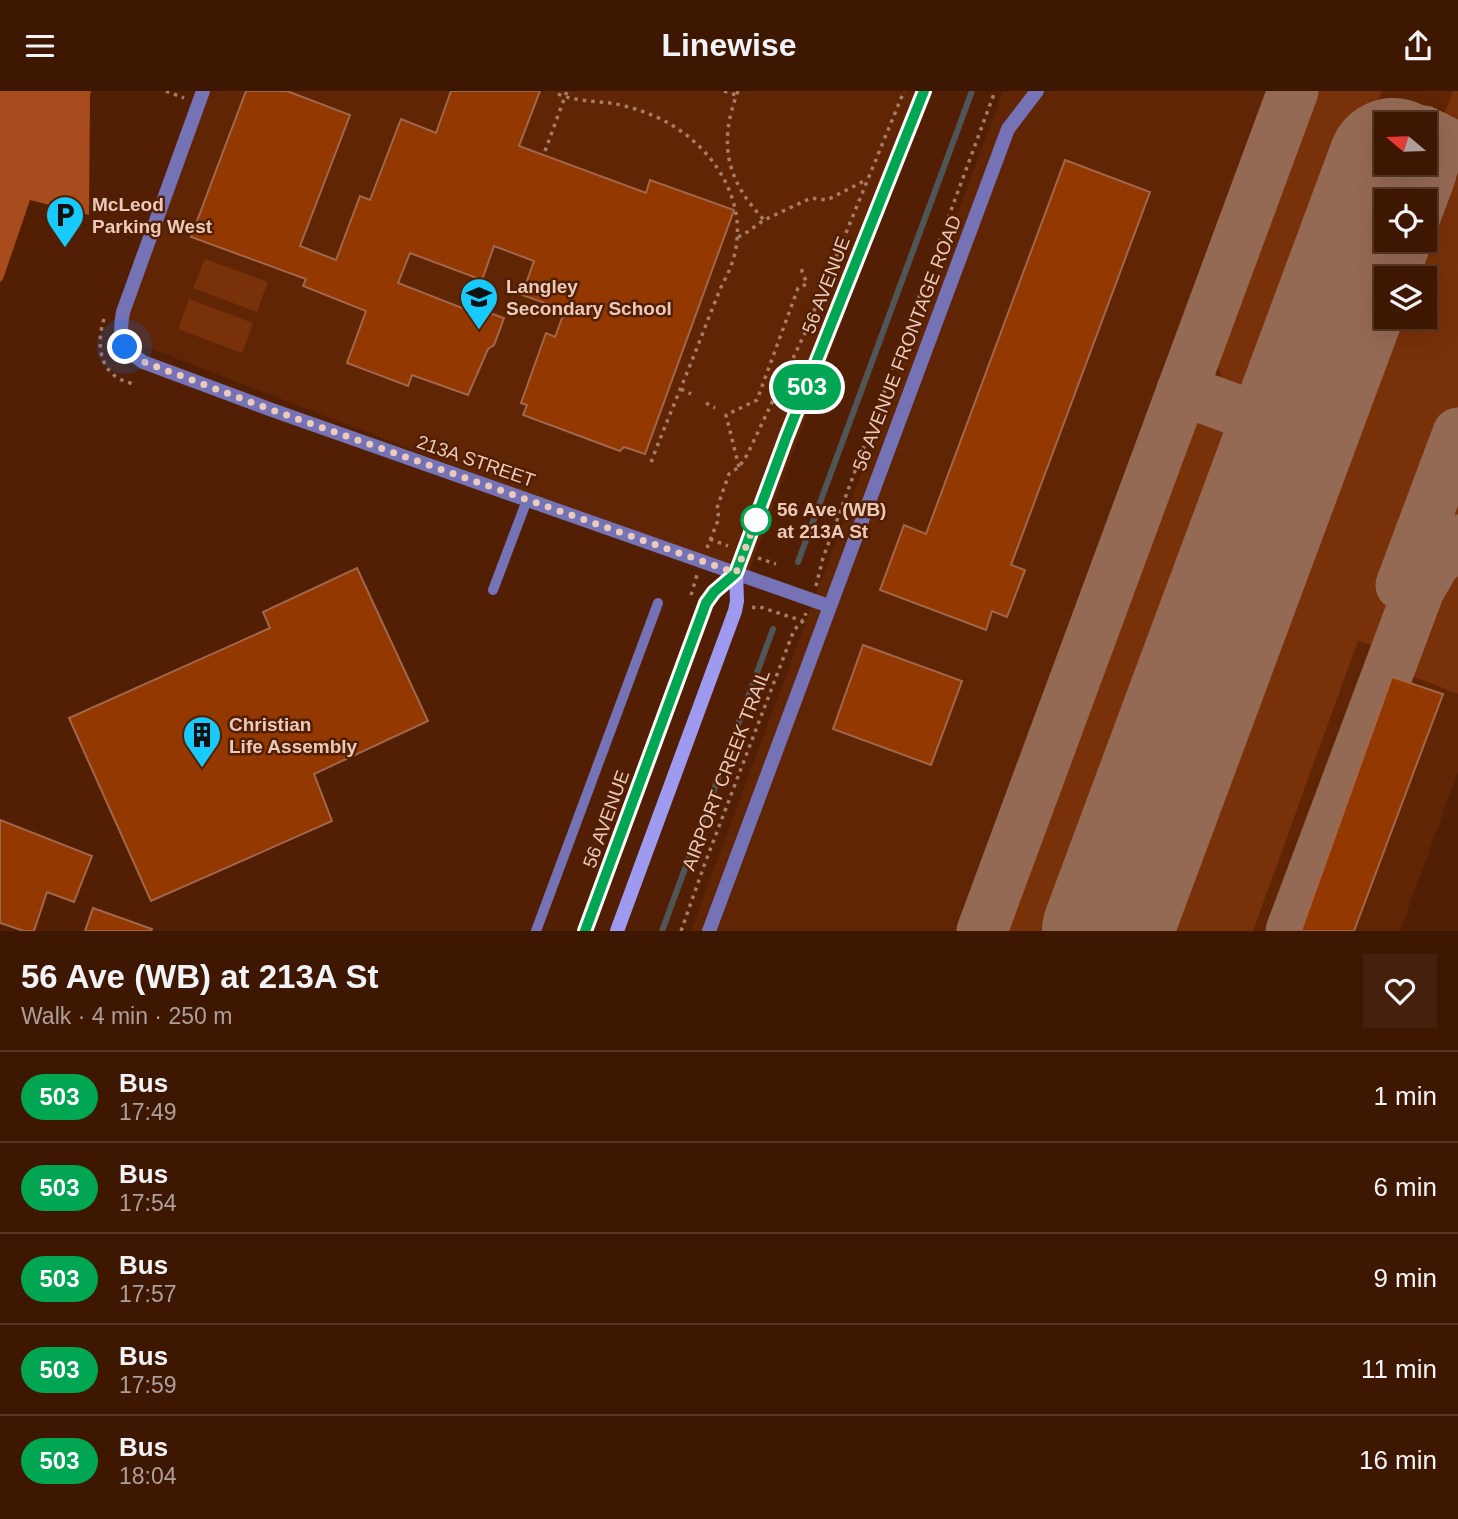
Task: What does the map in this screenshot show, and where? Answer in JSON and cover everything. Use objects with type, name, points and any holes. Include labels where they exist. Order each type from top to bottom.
[{"type":"main road","name":"56 AVENUE","points":[[617,931],[735,611],[736,573],[791,425],[925,91]]},
{"type":"main road","name":"56 AVENUE","points":[[585,931],[706,603],[714,592],[736,573]]},
{"type":"street","name":"213A STREET","points":[[202,91],[123,312],[121,337],[125,347],[134,355],[144,362],[272,410],[829,606]]},
{"type":"street","name":"56 AVENUE FRONTAGE ROAD","points":[[709,931],[1008,129],[1037,91]]},
{"type":"lane","points":[[493,590],[527,500]]},
{"type":"lane","points":[[536,931],[657,603]]},
{"type":"path","points":[[166,91],[177,95]]},
{"type":"path","points":[[545,151],[567,91]]},
{"type":"path","points":[[724,91],[737,93],[728,124],[726,145],[731,169],[744,195],[764,220]]},
{"type":"path","points":[[710,539],[719,519],[717,508],[729,474],[739,467],[806,333],[904,91]]},
{"type":"path","points":[[817,582],[823,558],[995,91]]},
{"type":"path","points":[[558,95],[587,102],[613,103],[650,114],[672,125],[702,149],[721,172],[734,200],[737,237],[732,263],[650,465]]},
{"type":"path","points":[[721,172],[731,169]]},
{"type":"path","points":[[737,237],[764,220],[811,198],[827,200],[868,179]]},
{"type":"path","points":[[739,467],[726,415],[757,400],[798,288],[807,284],[800,266]]},
{"type":"path","points":[[681,389],[691,394]]},
{"type":"path","points":[[706,403],[715,408]]},
{"type":"path","name":"AIRPORT CREEK TRAIL","points":[[681,931],[794,630],[803,621],[760,607]]},
{"type":"shaded area","points":[[0,91],[91,91],[89,215],[30,200],[0,282]]},
{"type":"shaded area","name":"Langley Secondary School","points":[[203,91],[927,91],[747,577],[121,337]]},
{"type":"shaded area","points":[[1003,91],[1458,91],[1458,772],[1400,931],[691,931]]},
{"type":"shaded area","points":[[1305,91],[1382,91],[1276,378],[1243,392],[1224,383],[1210,347]]},
{"type":"shaded area","points":[[1453,91],[1458,91],[1458,135],[1446,129],[1443,117]]},
{"type":"shaded area","points":[[1437,153],[1458,163],[1458,528],[1426,558],[1388,650],[1358,641],[1253,931],[1142,931],[1374,307],[1374,329],[1437,329],[1437,266],[1389,266],[1395,252],[1437,252],[1437,189],[1418,189],[1423,175],[1437,175]]},
{"type":"shaded area","points":[[205,259],[268,282],[257,312],[193,288]]},
{"type":"shaded area","points":[[189,299],[253,323],[242,353],[178,329]]},
{"type":"shaded area","points":[[1215,412],[1232,418],[1251,447],[1071,931],[993,931],[1179,429]]},
{"type":"shaded area","points":[[1458,550],[1458,694],[1399,671],[1429,590],[1447,561]]},
{"type":"building","points":[[246,91],[287,91],[350,115],[300,246],[336,260],[360,196],[370,200],[401,119],[436,133],[451,91],[540,91],[519,146],[646,193],[650,180],[734,210],[645,454],[624,447],[620,451],[523,415],[527,405],[521,403],[546,333],[555,337],[565,310],[522,295],[534,261],[494,246],[482,280],[410,253],[398,283],[462,308],[464,304],[504,318],[494,345],[488,349],[468,395],[412,375],[408,386],[347,363],[366,311],[303,286],[306,279],[191,237]]},
{"type":"building","points":[[1065,160],[1150,192],[1011,565],[1025,570],[1007,617],[992,611],[986,630],[880,590],[904,525],[926,534]]},
{"type":"building","name":"Christian Life Assembly","points":[[357,568],[428,721],[314,774],[332,821],[151,901],[69,718],[270,628],[263,612]]},
{"type":"building","points":[[863,645],[962,681],[931,765],[833,729]]},
{"type":"building","points":[[1392,677],[1443,694],[1354,931],[1301,931]]},
{"type":"building","points":[[0,820],[92,856],[74,902],[47,892],[34,931],[24,931],[0,923]]},
{"type":"building","points":[[93,908],[152,929],[85,931]]},
{"type":"waterway","points":[[798,562],[972,91]]},
{"type":"waterway","points":[[662,931],[773,629]]},
{"type":"taxiway","points":[[982,931],[1293,91]]},
{"type":"taxiway","points":[[1437,138],[1458,148]]},
{"type":"taxiway","points":[[1182,390],[1293,431]]},
{"type":"taxiway","points":[[1401,585],[1458,433]]},
{"type":"taxiway","points":[[1291,931],[1419,590],[1434,564],[1458,540]]},
{"type":"runway","points":[[1107,931],[1389,175]]},
{"type":"bus line","name":"503","points":[[585,931],[706,603],[714,592],[736,573],[786,438],[924,91]]},
{"type":"place","name":"McLeod Parking West","points":[[65,249]]},
{"type":"place","name":"Langley Secondary School","points":[[479,331]]},
{"type":"place","name":"56 Ave (WB) at 213A St","points":[[756,520]]},
{"type":"place","name":"Christian Life Assembly","points":[[202,769]]},
{"type":"route","points":[[125,347],[144,362],[272,410],[736,573],[756,520]]}]
